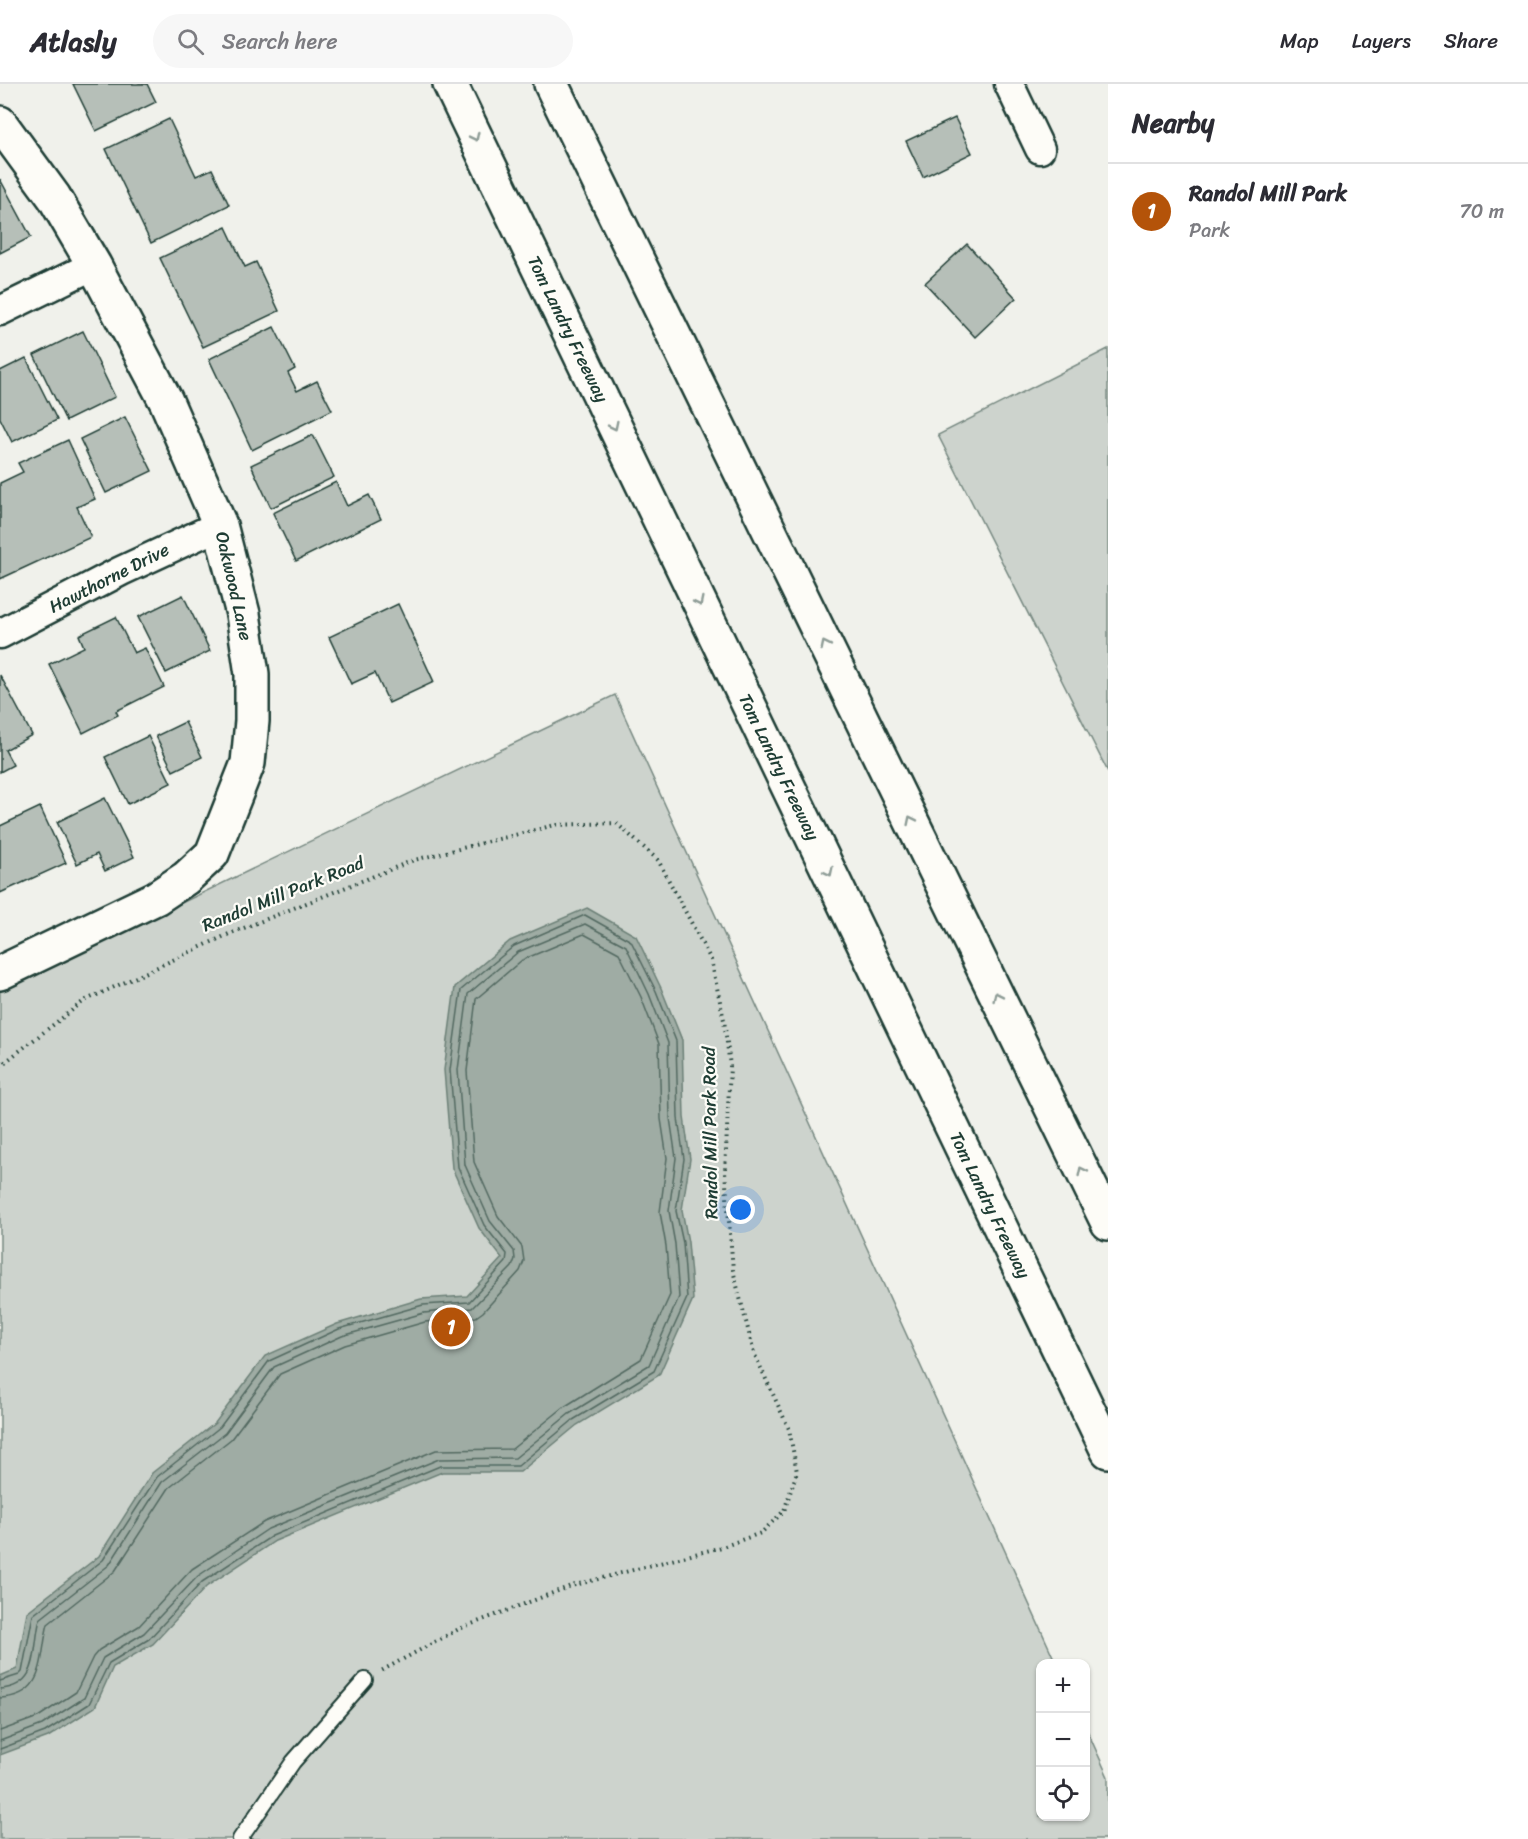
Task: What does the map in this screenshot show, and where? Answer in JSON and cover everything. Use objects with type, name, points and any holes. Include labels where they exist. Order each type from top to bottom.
[{"type":"main road","name":"Tom Landry Freeway","points":[[450,84],[1108,1450]]},
{"type":"main road","points":[[551,84],[1108,1223]]},
{"type":"main road","name":"Oakwood Lane","points":[[0,123],[54,197],[94,265],[166,401],[220,525],[243,614],[252,674],[252,721],[248,763],[212,854],[186,878],[156,898],[0,973]]},
{"type":"street","points":[[1009,84],[1040,149]]},
{"type":"street","points":[[0,311],[94,265]]},
{"type":"street","name":"Hawthorne Drive","points":[[0,634],[121,571],[220,525]]},
{"type":"lane","points":[[240,1839],[293,1762],[365,1680]]},
{"type":"path","name":"Randol Mill Park Road","points":[[0,1066],[84,1001],[229,934],[414,860],[555,825],[615,823],[658,860],[711,960],[724,1020],[730,1066],[725,1172],[733,1270],[754,1353],[789,1429],[798,1472],[788,1501],[784,1510],[761,1533],[722,1547],[571,1586],[459,1629],[365,1680]]},
{"type":"shaded area","points":[[1108,349],[1108,772],[938,435]]},
{"type":"shaded area","points":[[615,695],[1054,1659],[1036,1659],[1036,1821],[1090,1821],[1090,1737],[1108,1777],[1108,1839],[0,1839],[0,990]]},
{"type":"water","points":[[587,908],[636,936],[661,988],[682,1040],[684,1117],[690,1159],[682,1210],[688,1242],[693,1299],[659,1375],[577,1425],[520,1472],[442,1472],[275,1541],[206,1587],[153,1644],[113,1667],[95,1707],[48,1737],[0,1755],[0,1676],[17,1669],[27,1612],[99,1556],[152,1473],[215,1423],[265,1356],[337,1324],[421,1299],[467,1296],[502,1258],[479,1228],[452,1168],[444,1070],[455,987],[510,941]]},
{"type":"building","points":[[73,84],[147,84],[156,102],[96,131]]},
{"type":"building","points":[[955,118],[972,153],[923,177],[906,141]]},
{"type":"building","points":[[169,119],[196,176],[212,169],[229,205],[151,243],[106,149]]},
{"type":"building","points":[[0,179],[31,237],[0,253]]},
{"type":"building","points":[[226,227],[245,267],[256,262],[279,311],[203,347],[160,258]]},
{"type":"building","points":[[967,244],[1016,298],[975,337],[925,283]]},
{"type":"building","points":[[274,327],[295,369],[288,373],[297,391],[317,381],[332,410],[252,450],[209,359]]},
{"type":"building","points":[[83,331],[115,397],[66,421],[34,355]]},
{"type":"building","points":[[26,358],[57,420],[12,442],[0,418],[0,371]]},
{"type":"building","points":[[125,417],[152,471],[106,493],[80,439]]},
{"type":"building","points":[[313,435],[334,477],[271,508],[251,465]]},
{"type":"building","points":[[68,440],[95,499],[77,507],[91,537],[0,579],[0,483],[23,472],[18,463]]},
{"type":"building","points":[[336,482],[347,506],[369,495],[381,519],[296,561],[273,513]]},
{"type":"building","points":[[183,595],[210,651],[166,673],[138,617]]},
{"type":"building","points":[[398,604],[434,682],[389,703],[375,673],[351,684],[329,637]]},
{"type":"building","points":[[116,617],[134,653],[145,648],[164,687],[116,711],[118,715],[83,733],[49,664],[84,647],[79,635]]},
{"type":"building","points":[[0,675],[32,735],[5,750],[13,765],[0,772]]},
{"type":"building","points":[[185,722],[202,757],[173,771],[156,736]]},
{"type":"building","points":[[148,736],[171,783],[128,804],[105,757]]},
{"type":"building","points":[[105,798],[134,857],[105,871],[97,854],[77,864],[57,822]]},
{"type":"building","points":[[40,807],[66,863],[0,893],[0,826]]},
{"type":"place","name":"Randol Mill Park","points":[[451,1327]]}]
